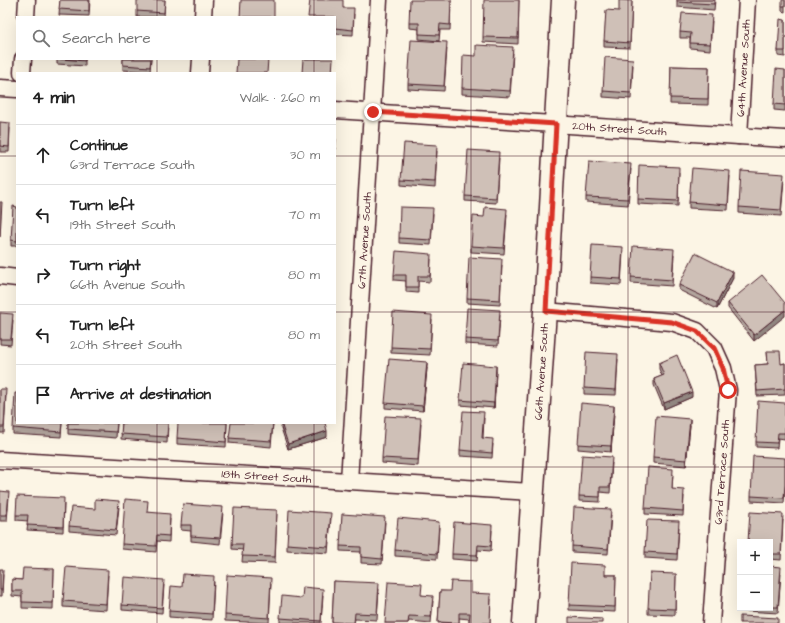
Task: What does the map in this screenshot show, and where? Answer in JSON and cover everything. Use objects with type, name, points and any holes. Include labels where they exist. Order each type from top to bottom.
[{"type":"street","points":[[26,16],[27,0]]},
{"type":"street","points":[[203,16],[204,0]]},
{"type":"street","name":"67th Avenue South","points":[[349,481],[379,0]]},
{"type":"street","name":"66th Avenue South","points":[[524,623],[532,492],[546,311],[562,0]]},
{"type":"street","name":"64th Avenue South","points":[[739,136],[747,0]]},
{"type":"street","points":[[22,72],[23,60]]},
{"type":"street","points":[[200,72],[201,60]]},
{"type":"street","points":[[0,88],[16,89]]},
{"type":"street","name":"20th Street South","points":[[336,110],[785,139]]},
{"type":"street","points":[[0,276],[16,278]]},
{"type":"street","name":"63rd Terrace South","points":[[546,311],[672,322],[697,331],[714,348],[723,368],[728,390],[711,623]]},
{"type":"street","name":"18th Street South","points":[[0,460],[532,492]]},
{"type":"building","points":[[60,0],[89,0],[89,11],[59,9]]},
{"type":"building","points":[[137,0],[165,0],[164,13],[137,11]]},
{"type":"building","points":[[241,0],[274,0],[274,16],[240,16]]},
{"type":"building","points":[[310,0],[343,0],[343,8],[354,8],[353,30],[336,28],[336,16],[308,16]]},
{"type":"building","points":[[410,0],[451,0],[450,25],[440,24],[439,35],[419,34],[419,23],[409,23]]},
{"type":"building","points":[[484,0],[519,0],[518,38],[483,37]]},
{"type":"building","points":[[619,0],[632,1],[630,43],[604,41],[606,10],[619,11]]},
{"type":"building","points":[[677,0],[714,0],[714,4],[677,2]]},
{"type":"building","points":[[782,0],[785,0],[785,6],[782,6]]},
{"type":"building","points":[[682,13],[712,15],[710,44],[690,43],[691,33],[680,32]]},
{"type":"building","points":[[780,19],[785,20],[785,51],[778,51]]},
{"type":"building","points":[[411,40],[447,42],[444,86],[408,84]]},
{"type":"building","points":[[476,45],[513,47],[510,91],[462,88],[463,55],[476,56]]},
{"type":"building","points":[[605,57],[633,59],[631,93],[603,91]]},
{"type":"building","points":[[123,60],[151,60],[150,67],[123,65]]},
{"type":"building","points":[[237,60],[268,60],[267,72],[236,72]]},
{"type":"building","points":[[303,60],[333,60],[332,72],[302,72]]},
{"type":"building","points":[[671,66],[709,67],[708,99],[670,98]]},
{"type":"building","points":[[776,69],[785,70],[785,105],[774,104]]},
{"type":"building","points":[[0,122],[10,123],[9,147],[0,146]]},
{"type":"building","points":[[404,143],[437,145],[435,182],[401,180]]},
{"type":"building","points":[[468,150],[499,152],[496,198],[465,196]]},
{"type":"building","points":[[589,161],[631,164],[628,199],[586,197]]},
{"type":"building","points":[[639,165],[679,167],[678,201],[638,199]]},
{"type":"building","points":[[692,168],[730,171],[728,205],[689,202]]},
{"type":"building","points":[[741,171],[784,174],[781,210],[739,207]]},
{"type":"building","points":[[0,202],[2,202],[0,237]]},
{"type":"building","points":[[13,206],[16,207],[16,241],[11,240]]},
{"type":"building","points":[[400,207],[433,208],[431,240],[399,238]]},
{"type":"building","points":[[485,207],[507,209],[504,248],[471,246],[473,216],[484,217]]},
{"type":"building","points":[[592,245],[623,247],[621,279],[590,277]]},
{"type":"building","points":[[633,246],[674,249],[672,280],[631,277]]},
{"type":"building","points":[[396,251],[431,254],[430,276],[418,276],[418,287],[406,287],[406,275],[394,275]]},
{"type":"building","points":[[695,253],[733,272],[717,303],[679,285]]},
{"type":"building","points":[[469,257],[502,259],[500,300],[467,298]]},
{"type":"building","points":[[762,275],[785,303],[785,310],[754,335],[728,303]]},
{"type":"building","points":[[467,308],[500,310],[498,341],[465,339]]},
{"type":"building","points":[[393,312],[432,315],[430,349],[391,347]]},
{"type":"building","points":[[0,313],[13,314],[11,339],[0,339]]},
{"type":"building","points":[[767,351],[780,351],[781,364],[785,363],[785,389],[757,391],[755,365],[768,364]]},
{"type":"building","points":[[586,352],[618,354],[616,390],[584,388]]},
{"type":"building","points":[[677,355],[692,392],[664,403],[654,379],[664,375],[659,363]]},
{"type":"building","points":[[389,359],[427,362],[423,406],[385,403]]},
{"type":"building","points":[[463,363],[496,366],[494,403],[460,400]]},
{"type":"building","points":[[0,389],[6,389],[4,427],[0,427]]},
{"type":"building","points":[[15,393],[16,424],[62,424],[61,432],[13,428]]},
{"type":"building","points":[[758,401],[785,403],[785,433],[778,433],[777,443],[756,442]]},
{"type":"building","points":[[581,403],[614,406],[611,446],[578,444]]},
{"type":"building","points":[[463,411],[484,412],[482,438],[493,439],[492,453],[460,450]]},
{"type":"building","points":[[385,416],[421,418],[418,460],[382,458]]},
{"type":"building","points":[[656,416],[690,419],[686,460],[653,457]]},
{"type":"building","points":[[68,424],[117,424],[116,432],[68,429]]},
{"type":"building","points":[[122,424],[168,424],[167,437],[121,434]]},
{"type":"building","points":[[178,424],[227,424],[226,442],[177,438]]},
{"type":"building","points":[[231,424],[273,424],[271,441],[229,438]]},
{"type":"building","points":[[281,424],[325,424],[327,431],[288,444]]},
{"type":"building","points":[[582,455],[612,457],[610,487],[600,487],[600,497],[579,496]]},
{"type":"building","points":[[753,456],[785,458],[784,498],[751,496]]},
{"type":"building","points":[[648,467],[673,469],[672,489],[684,490],[683,511],[645,508]]},
{"type":"building","points":[[0,491],[9,492],[7,515],[0,515]]},
{"type":"building","points":[[17,496],[64,498],[63,527],[27,525],[28,515],[16,515]]},
{"type":"building","points":[[95,499],[119,501],[116,530],[69,526],[71,507],[95,509]]},
{"type":"building","points":[[125,499],[148,501],[147,512],[170,514],[169,536],[157,535],[156,546],[122,544]]},
{"type":"building","points":[[183,504],[223,507],[220,538],[191,536],[191,525],[181,525]]},
{"type":"building","points":[[574,507],[611,509],[608,549],[572,546]]},
{"type":"building","points":[[234,508],[277,510],[275,557],[242,556],[243,544],[232,544]]},
{"type":"building","points":[[289,510],[331,513],[328,547],[287,544]]},
{"type":"building","points":[[750,512],[783,514],[781,554],[773,554],[773,539],[748,539]]},
{"type":"building","points":[[342,514],[385,517],[382,559],[361,557],[361,547],[340,546]]},
{"type":"building","points":[[398,518],[439,522],[437,554],[395,550]]},
{"type":"building","points":[[647,520],[679,521],[677,554],[645,552]]},
{"type":"building","points":[[454,522],[492,525],[491,546],[478,545],[477,555],[452,554]]},
{"type":"building","points":[[571,563],[605,565],[605,575],[616,575],[615,607],[569,605]]},
{"type":"building","points":[[773,566],[781,567],[778,607],[773,607]]},
{"type":"building","points":[[66,567],[108,570],[106,604],[63,601]]},
{"type":"building","points":[[23,568],[54,569],[53,603],[22,602],[22,591],[12,591],[12,579],[22,580]]},
{"type":"building","points":[[0,569],[3,569],[2,590],[0,590]]},
{"type":"building","points":[[650,573],[676,574],[675,609],[648,608]]},
{"type":"building","points":[[183,574],[214,576],[212,614],[169,611],[171,586],[182,587]]},
{"type":"building","points":[[227,575],[271,578],[269,618],[225,615]]},
{"type":"building","points":[[124,577],[164,580],[162,608],[122,605]]},
{"type":"building","points":[[334,581],[379,583],[377,614],[355,613],[354,623],[332,622]]},
{"type":"building","points":[[451,581],[471,582],[471,593],[491,594],[490,623],[469,623],[470,613],[459,613],[459,623],[438,622],[440,591],[450,591]]},
{"type":"building","points":[[388,582],[422,584],[421,595],[433,596],[431,617],[409,616],[408,623],[385,623]]},
{"type":"building","points":[[303,587],[323,589],[321,621],[280,618],[282,596],[302,598]]},
{"type":"building","points":[[740,616],[778,618],[778,623],[740,623]]},
{"type":"building","points":[[569,617],[602,619],[602,623],[569,623]]},
{"type":"route","points":[[373,112],[556,124],[546,311],[672,322],[697,331],[714,348],[723,368],[728,390]]}]
